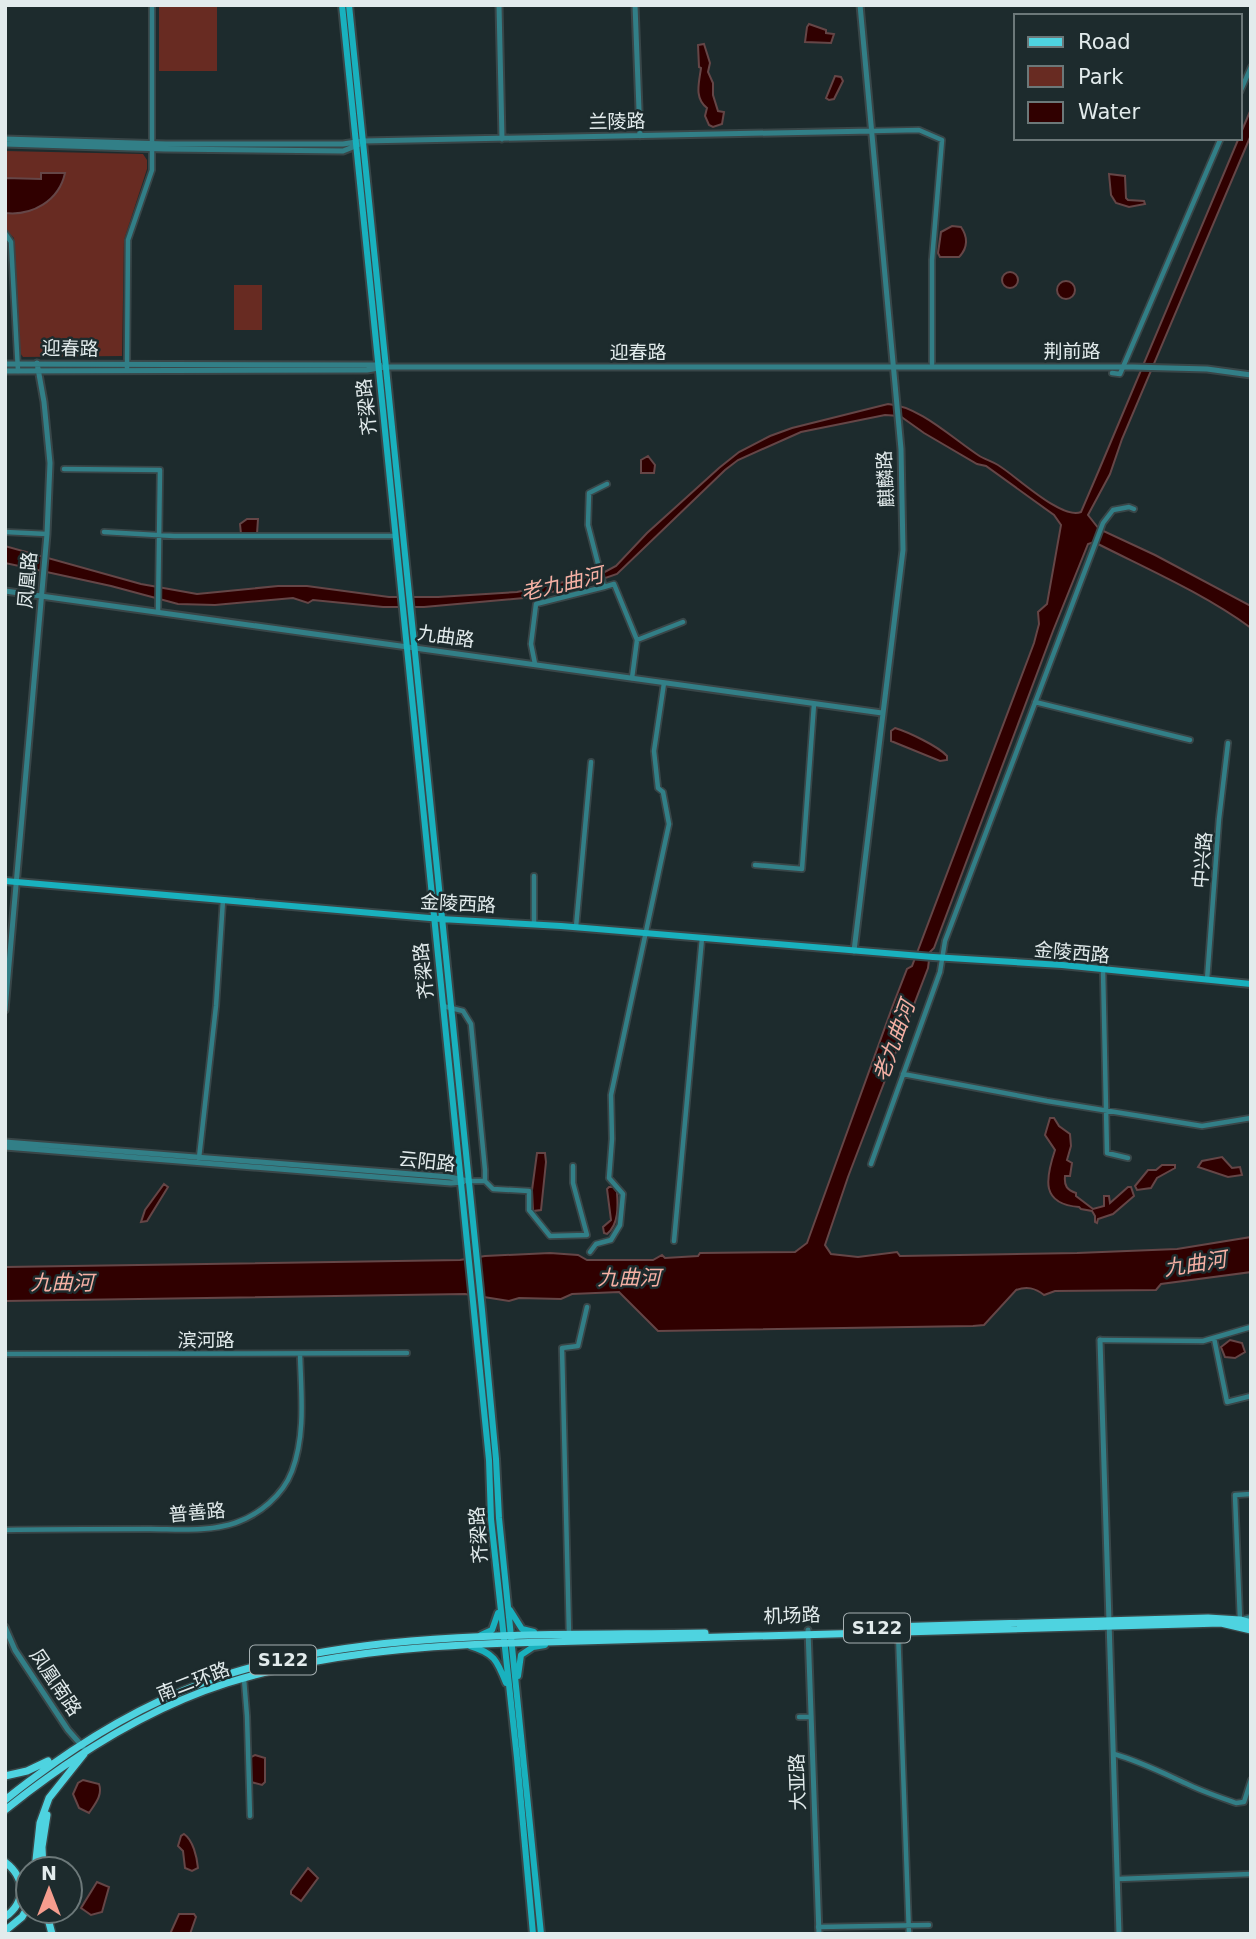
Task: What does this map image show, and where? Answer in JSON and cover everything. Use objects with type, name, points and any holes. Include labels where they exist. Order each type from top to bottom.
[{"type":"main road","name":"齐梁路","points":[[342,5],[405,594],[462,1181],[478,1310],[491,1519],[541,1934]]},
{"type":"main road","name":"齐梁路","points":[[349,5],[358,143]]},
{"type":"main road","name":"齐梁路","points":[[394,492],[395,536],[405,594]]},
{"type":"main road","name":"金陵西路","points":[[5,881],[437,919],[576,927],[942,958],[1062,965],[1251,984]]},
{"type":"main road","points":[[503,1604],[522,1629],[565,1637]]},
{"type":"main road","points":[[468,1642],[492,1630],[503,1604]]},
{"type":"main road","name":"机场路","points":[[507,1640],[1208,1618],[1240,1619],[1251,1623]]},
{"type":"main road","name":"机场路","points":[[1110,1623],[1221,1623],[1251,1630]]},
{"type":"main road","points":[[513,1691],[521,1655],[533,1647],[565,1637]]},
{"type":"main road","name":"南二环路","points":[[5,1810],[80,1744],[150,1706],[204,1683],[258,1666],[324,1656],[507,1640]]},
{"type":"main road","points":[[468,1642],[495,1658],[513,1691]]},
{"type":"main road","name":"南二环路","points":[[5,1800],[42,1775],[180,1701],[324,1656]]},
{"type":"main road","name":"齐梁路","points":[[513,1691],[533,1934]]},
{"type":"main road","points":[[5,1776],[27,1771],[80,1744]]},
{"type":"main road","points":[[38,1855],[40,1823],[49,1798],[73,1771],[86,1751]]},
{"type":"main road","points":[[39,1848],[40,1855]]},
{"type":"main road","points":[[5,1862],[15,1870],[22,1889],[16,1909],[5,1917]]},
{"type":"street","points":[[127,368],[128,240],[152,170],[152,5]]},
{"type":"street","points":[[499,5],[502,139]]},
{"type":"street","points":[[635,5],[640,136]]},
{"type":"street","name":"麒麟路","points":[[854,951],[903,550],[901,449],[896,421],[860,5]]},
{"type":"street","points":[[1242,87],[1251,67]]},
{"type":"street","points":[[872,131],[919,130],[942,140],[932,260],[932,364]]},
{"type":"street","name":"兰陵路","points":[[5,142],[152,145],[358,143],[872,131]]},
{"type":"street","points":[[1112,373],[1119,374],[1122,368],[1220,140]]},
{"type":"street","points":[[5,233],[11,242],[18,371]]},
{"type":"street","name":"凤凰路","points":[[5,1010],[47,534],[50,463],[37,363]]},
{"type":"street","name":"迎春路","points":[[5,364],[127,368]]},
{"type":"street","name":"迎春路","points":[[5,371],[127,368],[892,366]]},
{"type":"street","name":"荆前路","points":[[892,366],[1184,368],[1251,375]]},
{"type":"street","points":[[64,469],[160,470],[158,612]]},
{"type":"street","points":[[604,585],[589,525],[589,493],[607,484]]},
{"type":"street","points":[[871,1164],[940,972],[954,918],[1094,545],[1108,513],[1129,507],[1133,509]]},
{"type":"street","points":[[5,532],[47,534]]},
{"type":"street","points":[[104,532],[395,536]]},
{"type":"street","points":[[535,664],[531,644],[536,604],[614,584],[637,640],[632,678]]},
{"type":"street","name":"九曲路","points":[[5,591],[883,713]]},
{"type":"street","points":[[637,640],[683,622]]},
{"type":"street","points":[[590,1252],[596,1244],[611,1240],[620,1225],[623,1194],[609,1178],[611,1095],[668,824],[663,792],[658,788],[654,751],[664,682]]},
{"type":"street","points":[[1035,702],[1190,740]]},
{"type":"street","points":[[755,865],[802,869],[814,704]]},
{"type":"street","name":"中兴路","points":[[1207,980],[1218,831],[1228,743]]},
{"type":"street","points":[[576,927],[591,762]]},
{"type":"street","points":[[534,876],[534,924]]},
{"type":"street","points":[[198,1160],[216,1006],[223,900]]},
{"type":"street","points":[[674,1241],[702,938]]},
{"type":"street","points":[[1104,971],[1107,1153],[1128,1158]]},
{"type":"street","points":[[446,1006],[463,1011],[471,1024],[485,1181],[493,1189],[529,1191],[529,1210],[550,1236],[587,1235]]},
{"type":"street","points":[[903,1074],[1107,1112],[1202,1126],[1251,1118]]},
{"type":"street","name":"云阳路","points":[[5,1144],[462,1181]]},
{"type":"street","points":[[573,1166],[573,1183],[587,1235],[596,1244]]},
{"type":"street","points":[[462,1181],[485,1181]]},
{"type":"street","points":[[565,1637],[562,1348],[578,1346],[587,1307]]},
{"type":"street","points":[[1119,1934],[1100,1340],[1203,1341],[1251,1327]]},
{"type":"street","points":[[1214,1338],[1227,1402],[1251,1396]]},
{"type":"street","name":"滨河路","points":[[5,1354],[407,1353]]},
{"type":"street","name":"普善路","points":[[5,1530],[198,1529],[235,1523],[251,1516],[269,1503],[292,1474],[301,1421],[300,1354]]},
{"type":"street","points":[[1251,1494],[1236,1495],[1240,1619],[1251,1617]]},
{"type":"street","name":"凤凰南路","points":[[5,1627],[15,1650],[68,1730],[86,1751]]},
{"type":"street","points":[[898,1629],[909,1934]]},
{"type":"street","name":"大亚路","points":[[808,1632],[819,1931]]},
{"type":"street","points":[[244,1679],[250,1816]]},
{"type":"street","points":[[799,1717],[811,1717]]},
{"type":"street","points":[[1114,1754],[1236,1803],[1244,1802],[1251,1780]]},
{"type":"street","points":[[1118,1879],[1251,1874]]},
{"type":"street","points":[[819,1931],[929,1925]]},
{"type":"green space","points":[[159,5],[217,5],[217,71],[159,71]]},
{"type":"green space","points":[[5,151],[143,154],[147,160],[147,169],[124,240],[122,356],[23,357],[20,353],[14,238],[5,229]]},
{"type":"green space","points":[[234,285],[262,285],[262,330],[234,330]]},
{"type":"water","points":[[809,24],[834,34],[831,43],[805,42]]},
{"type":"water","points":[[704,44],[710,63],[708,72],[713,83],[713,95],[718,111],[724,112],[722,124],[713,127],[705,116],[707,108],[699,95],[701,68],[698,45]]},
{"type":"water","points":[[835,76],[841,77],[843,81],[834,99],[829,100],[826,98]]},
{"type":"water","points":[[1251,109],[1251,135],[1122,439],[1110,474],[1088,515],[1099,529],[1155,555],[1251,606],[1251,628],[1174,582],[1094,542],[1088,544],[934,948],[930,952],[928,968],[848,1177],[825,1245],[831,1254],[858,1257],[897,1252],[900,1256],[1077,1253],[1177,1249],[1251,1237],[1251,1272],[1161,1284],[1156,1290],[1055,1291],[1044,1295],[1031,1288],[1024,1288],[1016,1290],[984,1325],[973,1326],[658,1331],[619,1292],[572,1294],[561,1299],[519,1298],[509,1301],[465,1294],[5,1301],[5,1267],[460,1260],[550,1253],[578,1255],[587,1260],[653,1260],[662,1255],[665,1258],[698,1256],[700,1253],[795,1252],[807,1243],[893,1005],[907,969],[912,966],[1034,643],[1039,624],[1038,612],[1047,604],[1061,525],[1054,515],[986,466],[977,464],[900,416],[885,415],[801,432],[738,460],[617,574],[588,584],[524,598],[424,607],[383,607],[313,600],[308,603],[293,598],[215,605],[178,604],[5,563],[5,546],[141,584],[197,594],[278,586],[307,586],[389,597],[517,592],[601,574],[616,566],[647,533],[719,468],[739,452],[770,436],[888,404],[911,410],[935,424],[1050,503],[1072,513],[1081,512],[1238,140],[1242,140],[1242,130]]},
{"type":"water","points":[[41,173],[65,173],[62,183],[50,199],[25,212],[5,213],[5,178],[41,179]]},
{"type":"water","points":[[1109,174],[1125,176],[1126,198],[1144,201],[1145,204],[1129,207],[1116,203],[1111,195]]},
{"type":"water","points":[[952,226],[961,227],[963,231],[966,239],[964,250],[959,257],[940,257],[938,253],[941,232]]},
{"type":"water","points":[[1010,272],[1018,280],[1010,288],[1002,280]]},
{"type":"water","points":[[1066,281],[1072,284],[1075,290],[1072,296],[1066,299],[1060,296],[1057,290],[1060,284]]},
{"type":"water","points":[[648,456],[655,465],[654,473],[641,473],[641,460]]},
{"type":"water","points":[[247,519],[258,519],[257,534],[241,534],[240,524]]},
{"type":"water","points":[[895,728],[937,748],[947,756],[947,760],[940,761],[891,741],[891,731]]},
{"type":"water","points":[[1050,1118],[1054,1118],[1059,1126],[1070,1134],[1071,1146],[1067,1160],[1072,1163],[1070,1176],[1065,1176],[1065,1182],[1076,1196],[1093,1209],[1104,1206],[1104,1196],[1109,1196],[1110,1203],[1131,1187],[1134,1196],[1113,1214],[1098,1219],[1097,1223],[1092,1211],[1067,1205],[1052,1196],[1048,1180],[1055,1150],[1045,1135]]},
{"type":"water","points":[[537,1153],[545,1153],[546,1162],[541,1210],[533,1211],[532,1190]]},
{"type":"water","points":[[1222,1157],[1232,1168],[1240,1167],[1242,1175],[1228,1177],[1198,1167],[1202,1161]]},
{"type":"water","points":[[1162,1165],[1175,1165],[1175,1168],[1157,1178],[1151,1188],[1137,1190],[1135,1186],[1148,1170],[1156,1170]]},
{"type":"water","points":[[164,1184],[168,1187],[147,1221],[141,1222],[145,1210]]},
{"type":"water","points":[[613,1187],[617,1192],[617,1209],[614,1225],[607,1234],[604,1233],[603,1227],[611,1220],[607,1189]]},
{"type":"water","points":[[1230,1340],[1242,1343],[1245,1352],[1235,1358],[1225,1357],[1221,1347]]},
{"type":"water","points":[[255,1755],[265,1758],[265,1782],[262,1785],[251,1782],[251,1757]]},
{"type":"water","points":[[83,1780],[99,1784],[100,1788],[98,1799],[89,1813],[79,1808],[73,1794],[78,1783]]},
{"type":"water","points":[[184,1834],[192,1844],[197,1859],[198,1868],[192,1871],[185,1868],[183,1851],[178,1846]]},
{"type":"water","points":[[308,1868],[318,1878],[301,1901],[291,1894],[291,1891]]},
{"type":"water","points":[[97,1882],[109,1887],[102,1912],[91,1915],[84,1910],[84,1903]]},
{"type":"water","points":[[179,1914],[194,1914],[196,1917],[190,1934],[170,1934]]},
{"type":"water label","name":"老九曲河","points":[[562,584]]},
{"type":"water label","name":"老九曲河","points":[[894,1041]]},
{"type":"water label","name":"九曲河","points":[[1195,1264]]},
{"type":"water label","name":"九曲河","points":[[629,1278]]},
{"type":"water label","name":"九曲河","points":[[62,1283]]}]
